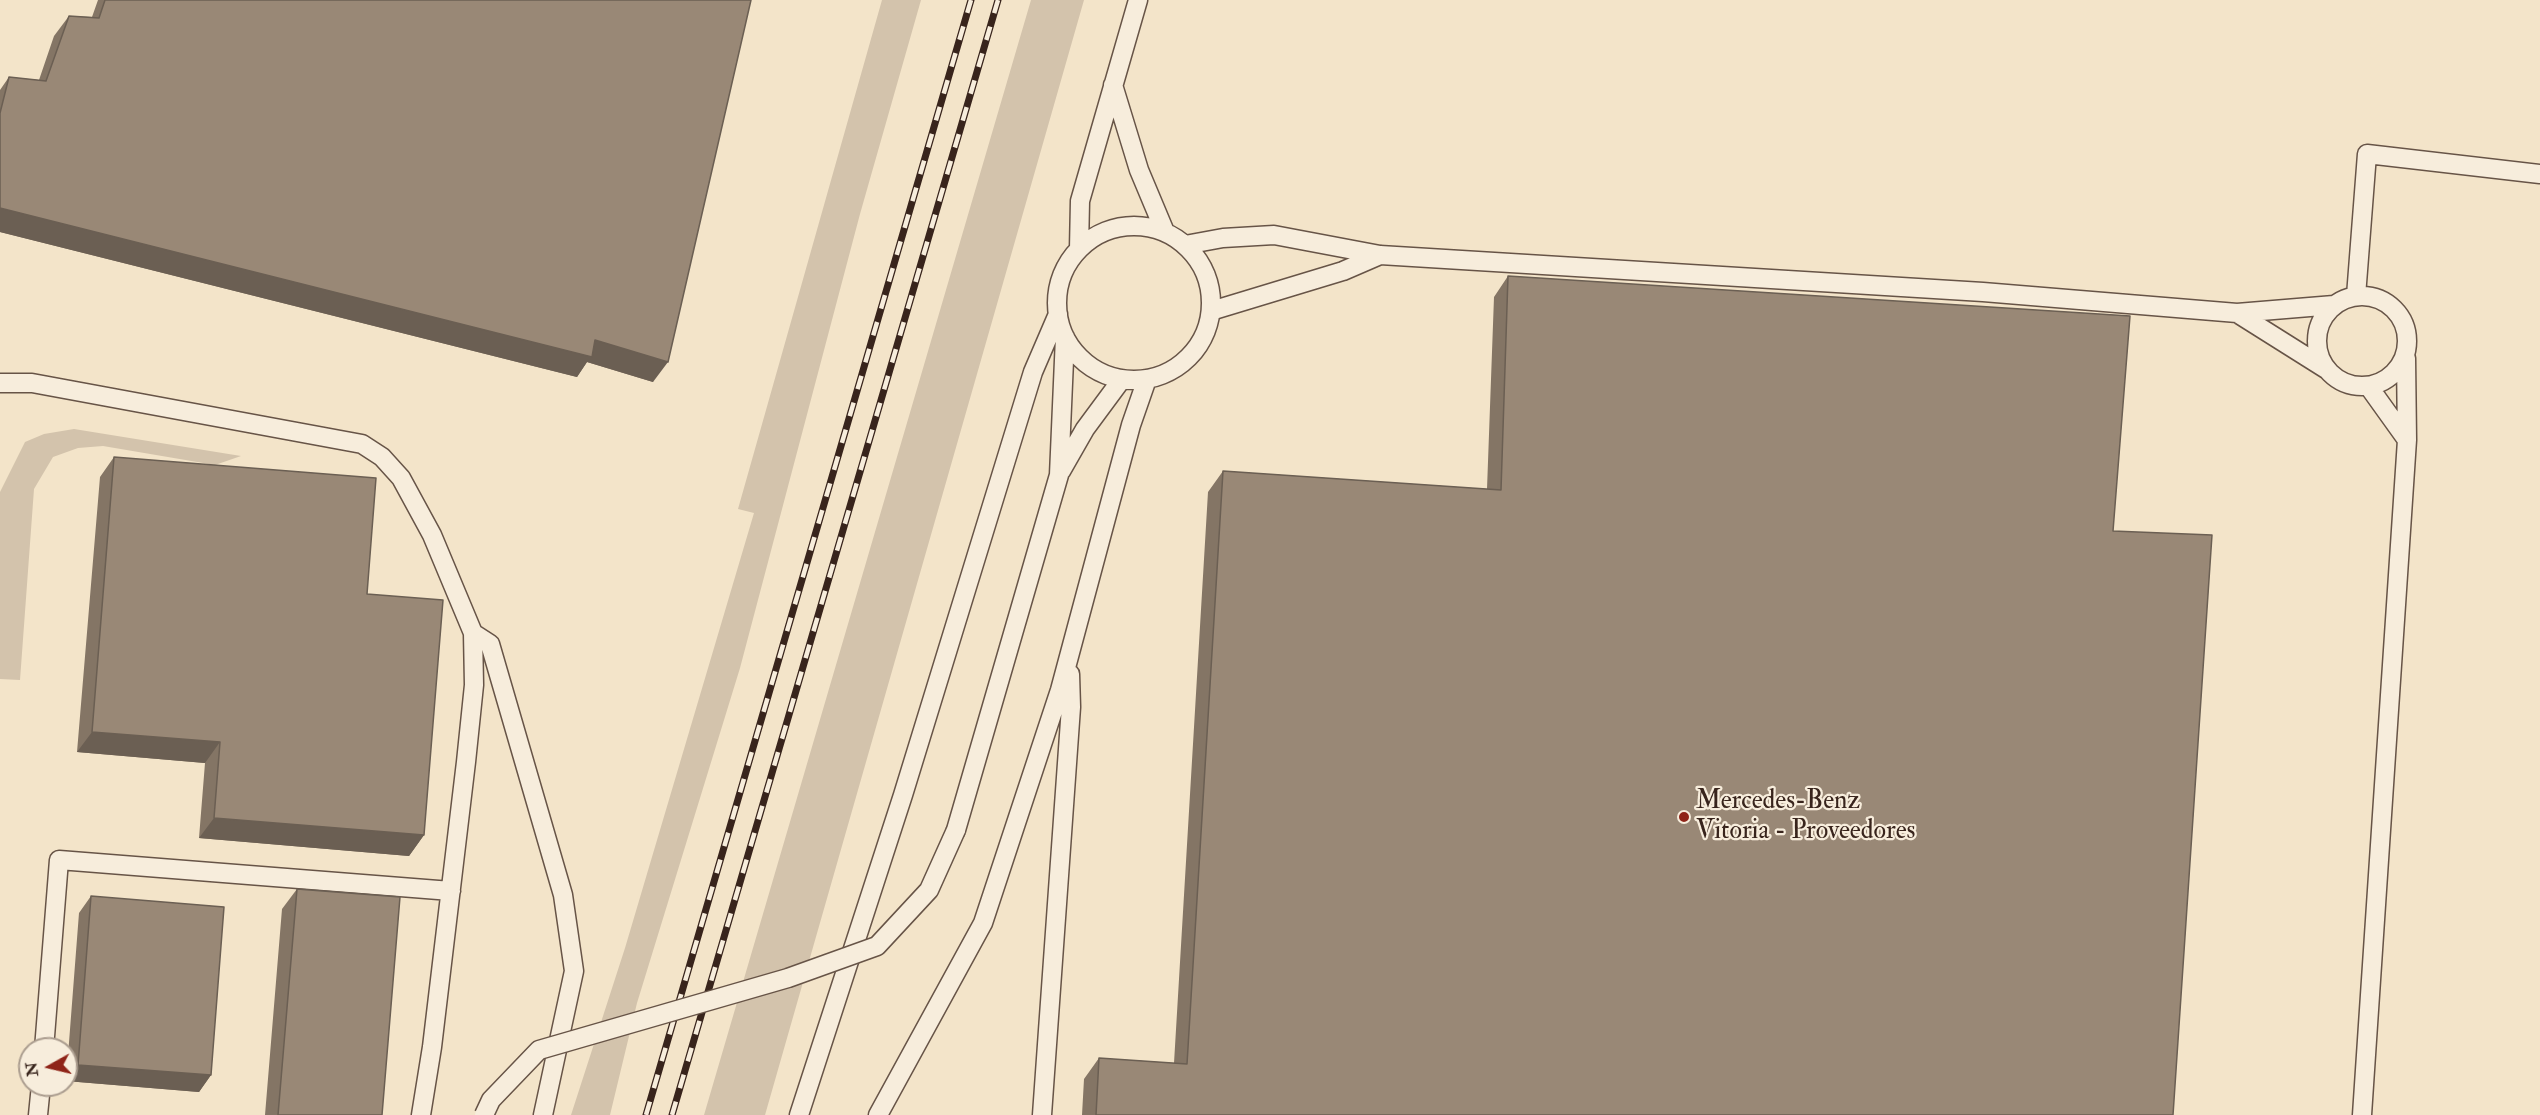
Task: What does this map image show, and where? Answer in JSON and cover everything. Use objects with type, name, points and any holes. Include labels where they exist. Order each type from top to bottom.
[{"type":"lane","points":[[1079,249],[1080,201],[1138,0]]},
{"type":"lane","points":[[1113,85],[1139,170],[1166,232]]},
{"type":"lane","points":[[2356,296],[2367,154],[2540,174]]},
{"type":"lane","points":[[1143,226],[1166,232],[1185,245],[1201,264],[1210,287],[1211,311],[1204,336],[1190,356],[1171,371],[1147,379],[1122,379],[1099,371],[1078,356],[1065,337],[1058,314],[1059,291],[1065,268],[1079,249],[1097,235],[1119,227],[1143,226]]},
{"type":"lane","points":[[1185,245],[1223,238],[1274,235],[1380,255],[1983,292],[2237,313],[2334,305],[2356,296],[2379,299],[2398,312],[2408,333],[2407,440],[2362,1115]]},
{"type":"lane","points":[[1211,311],[1343,271],[1380,255]]},
{"type":"lane","points":[[2326,369],[2317,346],[2320,323],[2334,305]]},
{"type":"lane","points":[[2237,313],[2326,369],[2345,384],[2369,387],[2391,377],[2406,358]]},
{"type":"lane","points":[[799,1115],[903,795],[1033,372],[1058,314]]},
{"type":"lane","points":[[1059,475],[1065,337]]},
{"type":"lane","points":[[484,1115],[491,1100],[539,1050],[788,978],[877,946],[929,890],[956,830],[1059,475],[1085,429],[1122,379]]},
{"type":"lane","points":[[878,1115],[983,923],[1060,690],[1131,425],[1147,379]]},
{"type":"lane","points":[[0,383],[32,383],[362,444],[382,457],[401,478],[432,535],[473,633],[474,685],[432,1047],[421,1115]]},
{"type":"lane","points":[[2369,387],[2407,440]]},
{"type":"lane","points":[[473,633],[490,644],[563,895],[574,971],[543,1115]]},
{"type":"lane","points":[[1042,1115],[1071,707],[1069,653]]},
{"type":"lane","points":[[45,1037],[59,860],[451,891]]},
{"type":"lane","points":[[38,1115],[40,1097]]},
{"type":"shaded area","points":[[882,0],[921,0],[860,214],[740,668],[637,1003],[610,1115],[571,1115],[625,948],[754,513],[738,509]]},
{"type":"shaded area","points":[[1031,0],[1084,0],[765,1115],[704,1115]]},
{"type":"shaded area","points":[[74,429],[241,456],[215,465],[103,446],[78,448],[53,457],[34,489],[20,680],[0,679],[0,492],[25,442],[44,434]]},
{"type":"building","points":[[105,0],[751,0],[668,362],[595,340],[592,357],[0,208],[0,113],[9,77],[46,81],[69,16],[99,18]]},
{"type":"building","name":"Mercedes-Benz Vitoria - Proveedores","points":[[1508,276],[2130,316],[2113,531],[2212,535],[2173,1115],[1096,1115],[1099,1058],[1187,1064],[1223,471],[1501,490]]},
{"type":"building","points":[[114,457],[376,478],[367,594],[443,600],[424,835],[214,818],[220,742],[92,732]]},
{"type":"building","points":[[297,889],[400,897],[382,1115],[278,1115]]},
{"type":"building","points":[[91,896],[224,907],[211,1075],[78,1065]]},
{"type":"railway","points":[[646,1115],[971,0]]},
{"type":"railway","points":[[672,1115],[998,0]]},
{"type":"place","name":"Mercedes-Benz Vitoria - Proveedores","points":[[1684,817]]}]
